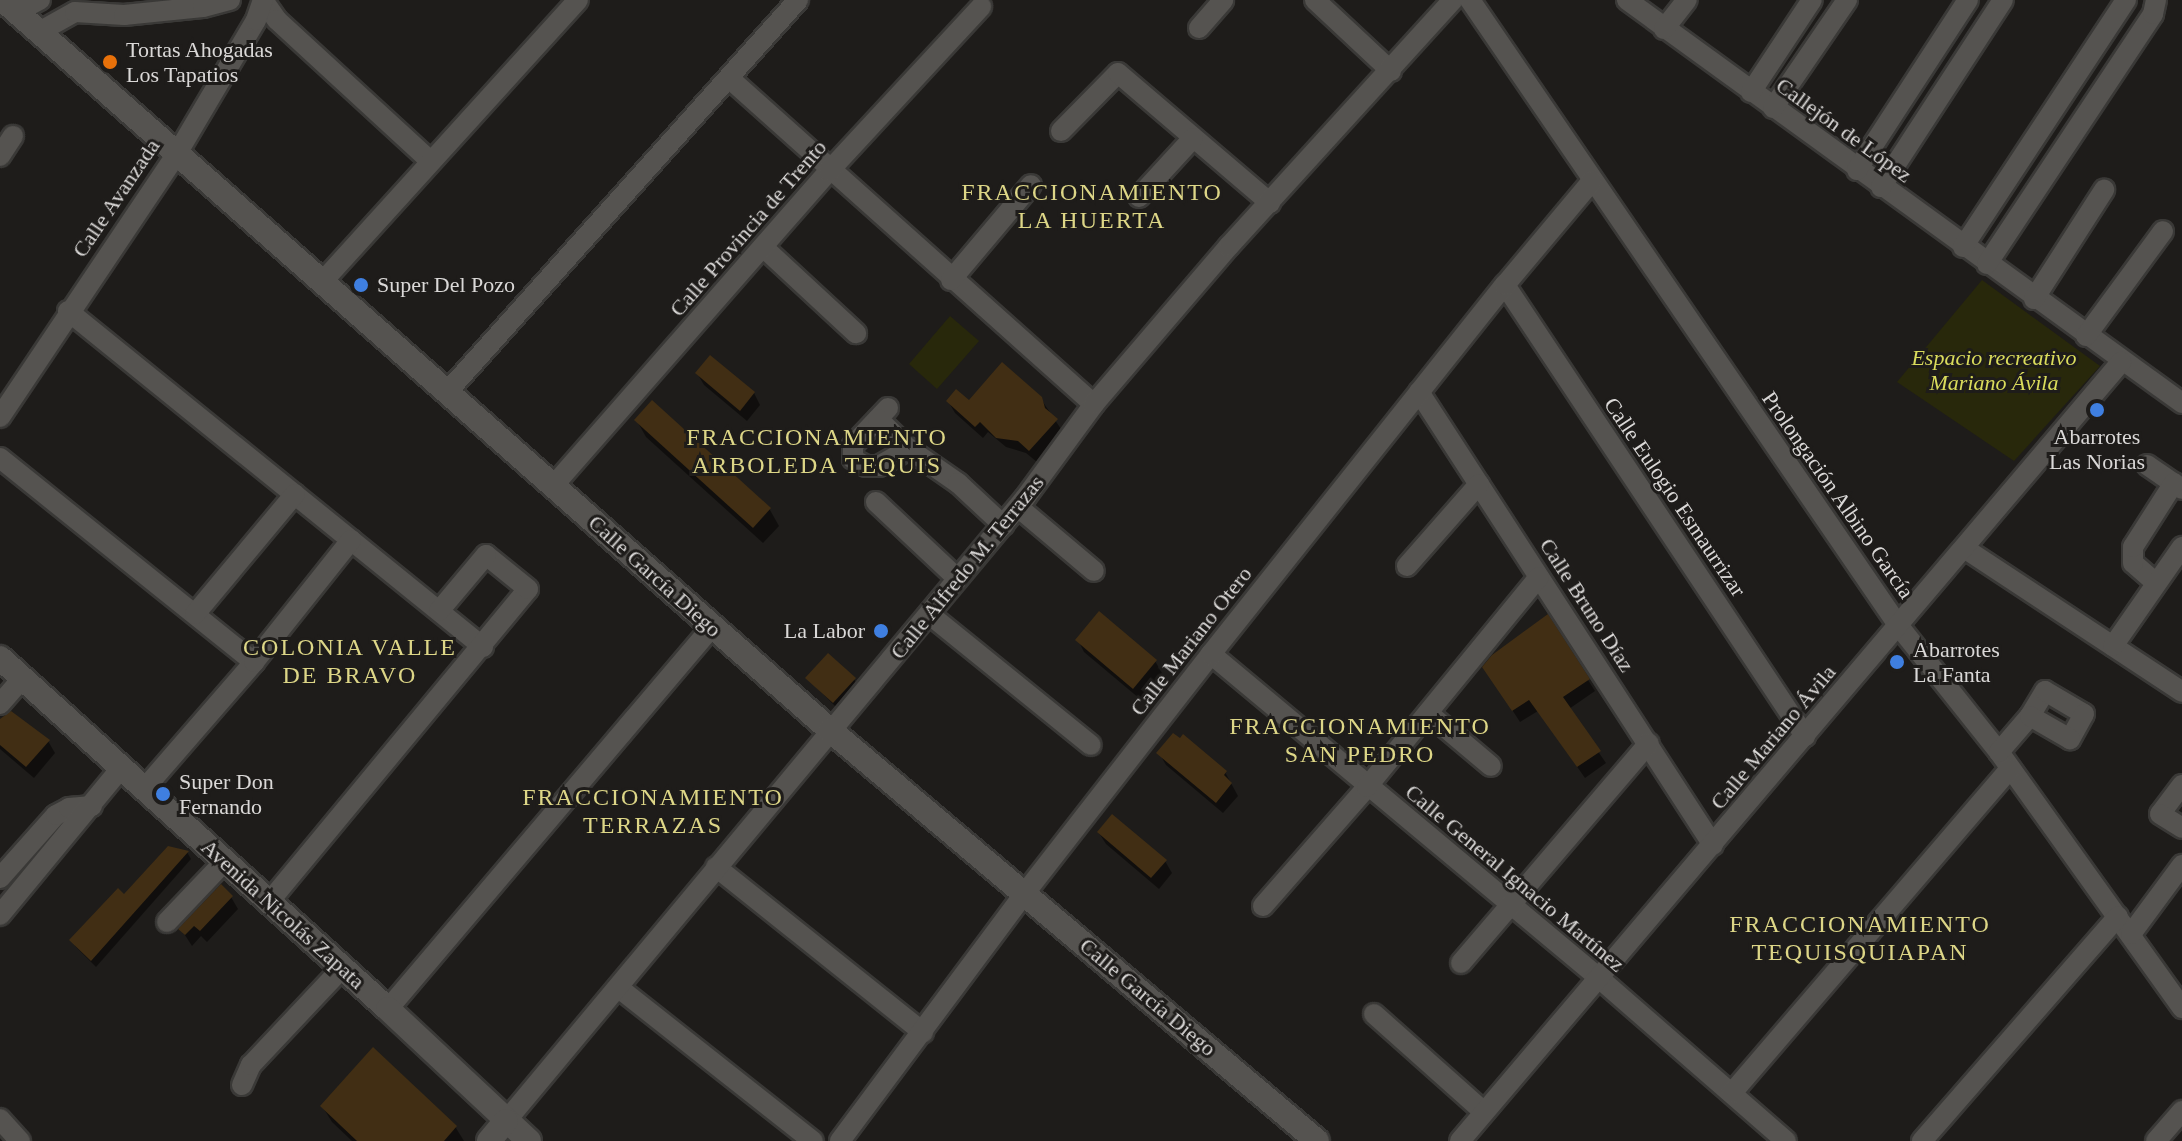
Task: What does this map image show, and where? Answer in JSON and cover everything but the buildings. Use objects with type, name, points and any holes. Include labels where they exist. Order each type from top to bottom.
[{"type":"street","points":[[10,6],[40,0]]},
{"type":"street","points":[[39,32],[58,9],[124,15],[203,7],[230,0]]},
{"type":"street","points":[[263,0],[277,20],[429,160]]},
{"type":"street","name":"Calle Avanzada","points":[[0,417],[68,311],[178,152],[256,20],[263,0]]},
{"type":"street","points":[[324,280],[429,160],[578,0]]},
{"type":"street","points":[[448,391],[798,0]]},
{"type":"street","points":[[1199,28],[1223,0]]},
{"type":"street","points":[[1315,0],[1391,71]]},
{"type":"street","name":"Calle Alfredo M. Terrazas","points":[[489,1141],[1018,507],[1094,404],[1453,0]]},
{"type":"street","name":"Prolongación Albino García","points":[[1470,0],[1898,625],[2005,761],[2182,1008]]},
{"type":"street","name":"Callejón de López","points":[[1627,0],[1653,8],[1664,29],[2121,362],[2182,403]]},
{"type":"street","points":[[1664,29],[1687,0]]},
{"type":"street","points":[[1751,92],[1812,0]]},
{"type":"street","points":[[1773,108],[1846,0]]},
{"type":"street","points":[[1857,170],[1968,0]]},
{"type":"street","points":[[1881,187],[2003,0]]},
{"type":"street","points":[[1963,247],[2126,0]]},
{"type":"street","points":[[1987,264],[2153,14],[2156,0]]},
{"type":"street","name":"Calle García Diego","points":[[10,6],[324,280],[830,730],[1317,1141]]},
{"type":"street","name":"Calle Provincia de Trento","points":[[554,485],[829,171],[981,7]]},
{"type":"street","points":[[1937,48],[1961,64]]},
{"type":"street","points":[[1061,131],[1118,73],[1270,203]]},
{"type":"street","points":[[729,78],[951,280],[1094,404]]},
{"type":"street","points":[[2064,96],[2089,112]]},
{"type":"street","points":[[0,156],[13,136]]},
{"type":"street","points":[[1139,197],[1193,138]]},
{"type":"street","name":"Calle Mariano Otero","points":[[840,1141],[1025,893],[1211,654],[1505,285],[1592,181]]},
{"type":"street","points":[[951,280],[1031,185]]},
{"type":"street","points":[[2034,299],[2104,190]]},
{"type":"street","points":[[2086,336],[2163,231]]},
{"type":"street","points":[[763,247],[856,333]]},
{"type":"street","name":"Calle Eulogio Esmaurrizar","points":[[1505,285],[1805,736]]},
{"type":"street","points":[[68,311],[483,647]]},
{"type":"street","name":"Calle Mariano Ávila","points":[[1460,1141],[2121,362]]},
{"type":"street","name":"Calle Bruno Díaz","points":[[1419,392],[1713,845]]},
{"type":"street","points":[[909,449],[879,466],[866,466],[853,459],[853,445],[883,414],[909,449],[958,483],[1003,525]]},
{"type":"street","points":[[0,458],[254,662]]},
{"type":"street","points":[[2147,465],[2178,486],[2133,547],[2133,563],[2156,583]]},
{"type":"street","points":[[1407,566],[1479,484]]},
{"type":"street","points":[[195,614],[295,494]]},
{"type":"street","points":[[876,502],[958,579]]},
{"type":"street","points":[[1018,507],[1094,571]]},
{"type":"street","points":[[145,788],[254,662],[351,540]]},
{"type":"street","points":[[2113,646],[2182,547]]},
{"type":"street","points":[[1964,548],[2182,692]]},
{"type":"street","points":[[269,902],[528,589],[486,555],[439,611]]},
{"type":"street","points":[[1263,906],[1367,787],[1539,577]]},
{"type":"street","points":[[929,614],[1091,745]]},
{"type":"street","points":[[388,1009],[712,627]]},
{"type":"street","name":"Calle General Ignacio Martínez","points":[[1211,654],[1599,978],[1786,1141]]},
{"type":"street","name":"Avenida Nicolás Zapata","points":[[0,658],[388,1009],[529,1141]]},
{"type":"street","points":[[0,704],[23,678]]},
{"type":"street","points":[[1428,713],[1491,766]]},
{"type":"street","points":[[1732,1093],[2005,761],[2030,716]]},
{"type":"street","points":[[1461,963],[1649,743]]},
{"type":"street","points":[[0,915],[121,768]]},
{"type":"street","points":[[2182,785],[2160,814],[2182,828]]},
{"type":"street","points":[[0,878],[56,815],[69,808],[92,806]]},
{"type":"street","points":[[167,922],[224,862]]},
{"type":"street","points":[[2131,934],[2182,865]]},
{"type":"street","points":[[716,867],[923,1032]]},
{"type":"street","points":[[1922,1141],[2118,916]]},
{"type":"street","points":[[242,1085],[251,1065],[342,968]]},
{"type":"street","points":[[619,988],[813,1141]]},
{"type":"street","points":[[1374,1014],[1484,1112]]},
{"type":"street","points":[[2156,1141],[2182,1111]]},
{"type":"street","points":[[0,1119],[20,1141]]},
{"type":"green space","name":"Espacio recreativo Mariano Ávila","points":[[1982,280],[2100,366],[2014,461],[1897,382]]},
{"type":"green space","points":[[950,316],[979,341],[937,389],[909,364]]},
{"type":"place","name":"Tortas Ahogadas Los Tapatios","points":[[110,62]]},
{"type":"place","name":"Super Del Pozo","points":[[361,285]]},
{"type":"place","name":"Abarrotes Las Norias","points":[[2097,410]]},
{"type":"place","name":"La Labor","points":[[881,631]]},
{"type":"place","name":"Abarrotes La Fanta","points":[[1897,662]]},
{"type":"place","name":"Super Don Fernando","points":[[163,794]]},
{"type":"district","name":"FRACCIONAMIENTO LA HUERTA","points":[[1092,207]]},
{"type":"district","name":"FRACCIONAMIENTO ARBOLEDA TEQUIS","points":[[817,452]]},
{"type":"district","name":"COLONIA VALLE DE BRAVO","points":[[350,662]]},
{"type":"district","name":"FRACCIONAMIENTO SAN PEDRO","points":[[1360,741]]},
{"type":"district","name":"FRACCIONAMIENTO TERRAZAS","points":[[653,812]]},
{"type":"district","name":"FRACCIONAMIENTO TEQUISQUIAPAN","points":[[1860,939]]}]
